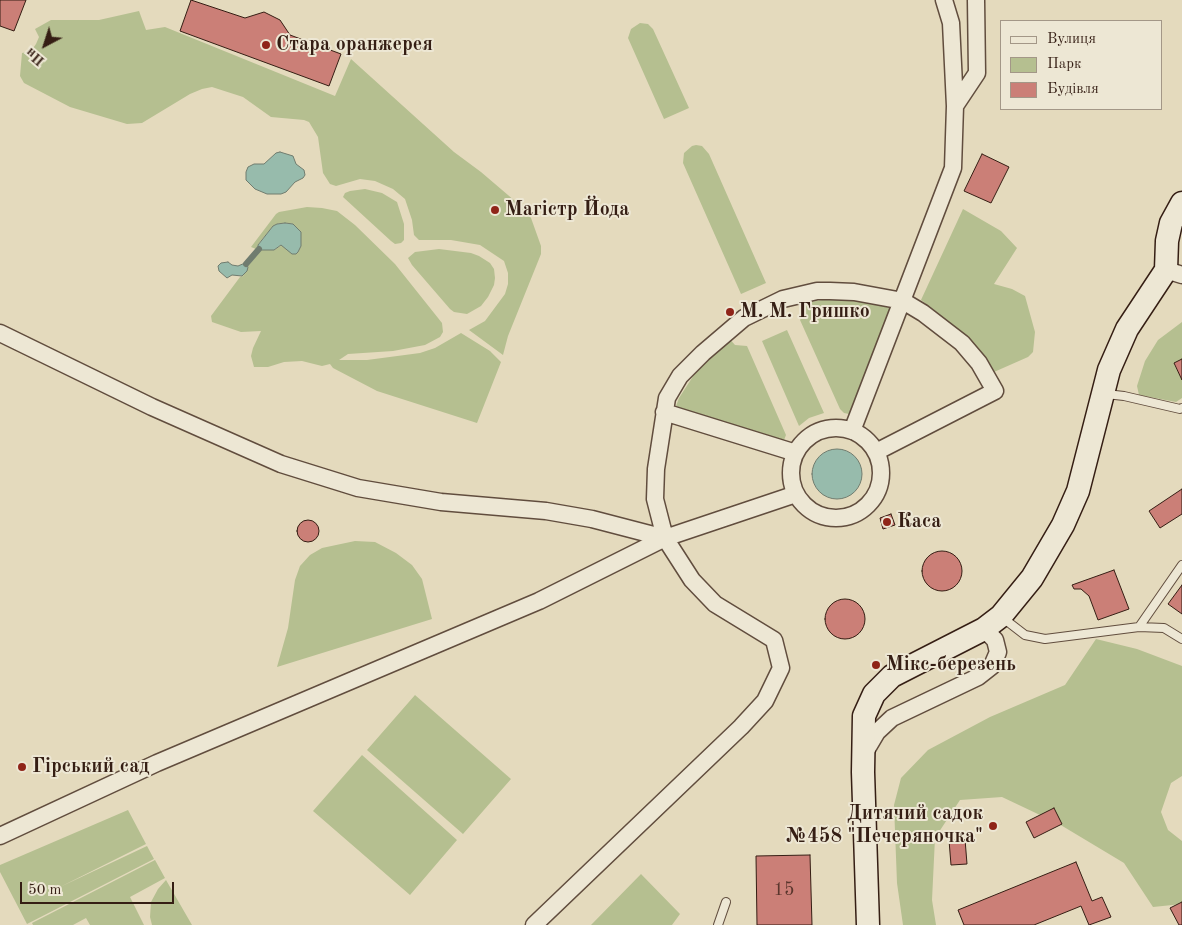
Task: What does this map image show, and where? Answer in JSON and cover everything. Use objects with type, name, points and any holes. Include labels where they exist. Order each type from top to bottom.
[{"type":"street","points":[[852,431],[953,168],[956,106],[950,23],[944,0]]},
{"type":"street","points":[[956,106],[977,73],[976,0]]},
{"type":"street","points":[[868,925],[863,746],[864,716],[874,694],[892,676],[992,623],[1032,578],[1063,525],[1078,491],[1109,370],[1128,329],[1174,272],[1167,241],[1171,224],[1182,203]]},
{"type":"street","points":[[534,925],[741,727],[765,700],[781,668],[774,640],[715,604],[692,580],[665,538],[655,499],[656,469],[667,398],[680,376],[703,353],[744,318],[783,299],[817,290],[854,292],[903,301],[923,313],[962,343],[978,363],[995,391],[876,452]]},
{"type":"street","points":[[0,333],[152,407],[281,464],[358,488],[441,502],[583,517],[665,538]]},
{"type":"street","points":[[664,412],[796,453]]},
{"type":"street","points":[[838,428],[852,431],[862,436],[876,452],[881,466],[881,481],[876,495],[867,507],[854,515],[838,519],[822,517],[802,504],[796,494],[790,474],[796,453],[806,440],[818,432],[838,428]]},
{"type":"street","points":[[0,836],[158,763],[539,601],[665,538],[796,494]]},
{"type":"street","points":[[863,746],[892,718],[978,677],[992,666],[998,652],[992,623]]},
{"type":"lane","points":[[1103,393],[1182,408]]},
{"type":"lane","points":[[1139,627],[1182,565]]},
{"type":"lane","points":[[992,623],[1045,640],[1139,627],[1164,628],[1182,639]]},
{"type":"lane","points":[[718,925],[726,902]]},
{"type":"green space","points":[[139,11],[146,30],[165,27],[335,96],[351,59],[454,152],[522,207],[531,218],[541,246],[541,254],[508,336],[503,355],[469,330],[485,321],[505,294],[508,284],[508,273],[504,261],[480,245],[451,240],[419,240],[414,235],[412,220],[405,199],[393,189],[375,181],[360,179],[336,186],[330,184],[323,173],[318,137],[309,122],[271,117],[243,97],[212,87],[190,94],[142,123],[127,124],[70,107],[24,83],[20,76],[22,53],[31,51],[36,44],[39,37],[35,29],[51,20],[99,20]]},
{"type":"green space","points":[[640,23],[648,24],[653,29],[689,108],[664,119],[628,38],[631,29]]},
{"type":"green space","points":[[696,145],[702,146],[709,154],[766,283],[741,294],[683,163],[684,153]]},
{"type":"green space","points":[[365,189],[382,193],[397,202],[404,224],[404,240],[401,243],[395,244],[391,241],[343,197],[345,193],[350,191]]},
{"type":"green space","points":[[307,207],[337,211],[355,225],[395,264],[442,323],[443,332],[440,337],[425,345],[393,351],[348,354],[339,360],[367,360],[420,353],[435,348],[461,333],[490,351],[501,362],[477,423],[377,391],[333,368],[330,364],[322,366],[302,361],[284,362],[268,367],[254,367],[251,356],[261,331],[241,332],[212,322],[211,316],[240,277],[243,276],[248,267],[247,265],[261,250],[274,250],[282,245],[298,252],[301,246],[301,232],[293,224],[289,223],[280,223],[273,226],[256,249],[251,247],[276,214]]},
{"type":"green space","points":[[963,209],[1001,231],[1017,248],[994,284],[1012,289],[1025,296],[1035,332],[1033,352],[1028,357],[994,372],[968,337],[921,300]]},
{"type":"green space","points":[[439,249],[471,253],[490,263],[494,269],[494,285],[481,306],[467,314],[454,312],[408,258],[415,252]]},
{"type":"green space","points":[[828,299],[856,300],[880,305],[892,310],[849,414],[844,413],[840,409],[800,320],[805,313],[805,303]]},
{"type":"green space","points":[[1182,322],[1182,359],[1174,364],[1182,380],[1182,398],[1176,402],[1139,395],[1137,386],[1145,361],[1158,340]]},
{"type":"green space","points":[[787,330],[824,413],[809,418],[799,426],[762,341]]},
{"type":"green space","points":[[727,336],[735,345],[747,346],[786,435],[784,440],[678,409],[676,406],[679,398],[701,364]]},
{"type":"green space","points":[[355,541],[375,542],[396,553],[412,565],[422,579],[432,619],[277,667],[288,628],[295,580],[300,566],[310,555],[322,548]]},
{"type":"green space","points":[[1096,639],[1137,649],[1182,666],[1182,776],[1171,783],[1161,812],[1168,830],[1182,841],[1182,904],[1153,907],[1124,863],[1059,824],[1002,797],[960,800],[935,838],[932,900],[936,925],[903,925],[897,883],[894,805],[901,778],[928,750],[990,717],[1065,685]]},
{"type":"green space","points":[[415,695],[511,779],[463,834],[367,750]]},
{"type":"green space","points":[[362,755],[457,840],[410,895],[313,811]]},
{"type":"green space","points":[[128,810],[146,844],[60,887],[147,846],[154,859],[27,924],[0,872],[0,865]]},
{"type":"green space","points":[[155,860],[165,878],[130,897],[144,925],[90,925],[86,918],[73,925],[33,925],[32,923]]},
{"type":"green space","points":[[641,874],[680,914],[672,925],[591,925]]},
{"type":"green space","points":[[166,880],[192,925],[152,925],[150,917],[151,902],[158,889]]},
{"type":"shaded area","points":[[280,152],[293,156],[296,164],[304,170],[305,175],[303,178],[281,194],[267,194],[255,189],[246,180],[248,167],[254,164],[264,164],[276,153]]},
{"type":"shaded area","points":[[285,223],[293,224],[301,232],[301,246],[296,254],[292,254],[281,245],[274,250],[261,250],[258,248],[258,245],[273,226]]},
{"type":"shaded area","points":[[228,262],[238,266],[245,263],[248,267],[247,271],[242,276],[232,275],[227,278],[219,271],[218,266],[221,263]]},
{"type":"shaded area","points":[[832,449],[842,449],[855,456],[862,469],[862,479],[855,492],[842,499],[832,499],[823,495],[816,488],[812,479],[812,469],[816,460],[823,453]]},
{"type":"building","points":[[0,0],[26,0],[14,31],[0,26]]},
{"type":"building","name":"Стара оранжерея","points":[[191,0],[245,18],[264,12],[280,20],[290,35],[341,54],[329,86],[180,31]]},
{"type":"building","points":[[982,154],[1009,167],[991,203],[964,191]]},
{"type":"building","points":[[1182,359],[1182,380],[1174,363]]},
{"type":"building","points":[[1182,489],[1182,514],[1160,528],[1149,511]]},
{"type":"building","name":"Каса","points":[[891,514],[895,525],[883,529],[880,518]]},
{"type":"building","points":[[308,520],[316,523],[319,531],[316,539],[308,542],[300,539],[297,531],[300,523]]},
{"type":"building","points":[[946,551],[953,554],[959,560],[962,571],[961,579],[953,588],[946,591],[938,591],[931,588],[923,579],[922,567],[925,560],[934,552]]},
{"type":"building","points":[[1114,570],[1129,609],[1098,620],[1089,596],[1081,589],[1074,589],[1072,585]]},
{"type":"building","points":[[1182,585],[1182,614],[1168,604]]},
{"type":"building","points":[[849,599],[856,602],[862,608],[865,619],[864,627],[856,636],[849,639],[841,639],[834,636],[826,627],[825,615],[828,608],[837,600]]},
{"type":"building","points":[[1054,808],[1062,824],[1034,838],[1026,822]]},
{"type":"building","points":[[965,839],[967,864],[951,865],[949,840]]},
{"type":"building","points":[[810,855],[812,925],[757,925],[756,856]]},
{"type":"building","points":[[1076,862],[1092,901],[1102,897],[1111,917],[1089,925],[1081,906],[1034,925],[964,925],[958,910]]},
{"type":"building","points":[[1182,902],[1182,925],[1179,925],[1170,908]]},
{"type":"waterway","points":[[246,264],[259,249]]},
{"type":"place","name":"Стара оранжерея","points":[[266,45]]},
{"type":"place","name":"Магістр Йода","points":[[495,210]]},
{"type":"place","name":"М. М. Гришко","points":[[730,312]]},
{"type":"place","name":"Каса","points":[[887,522]]},
{"type":"place","name":"Мікс-березень","points":[[876,665]]},
{"type":"place","name":"Гірський сад","points":[[22,767]]},
{"type":"place","name":"Дитячий садок №458 \"Печеряночка\"","points":[[993,826]]}]
